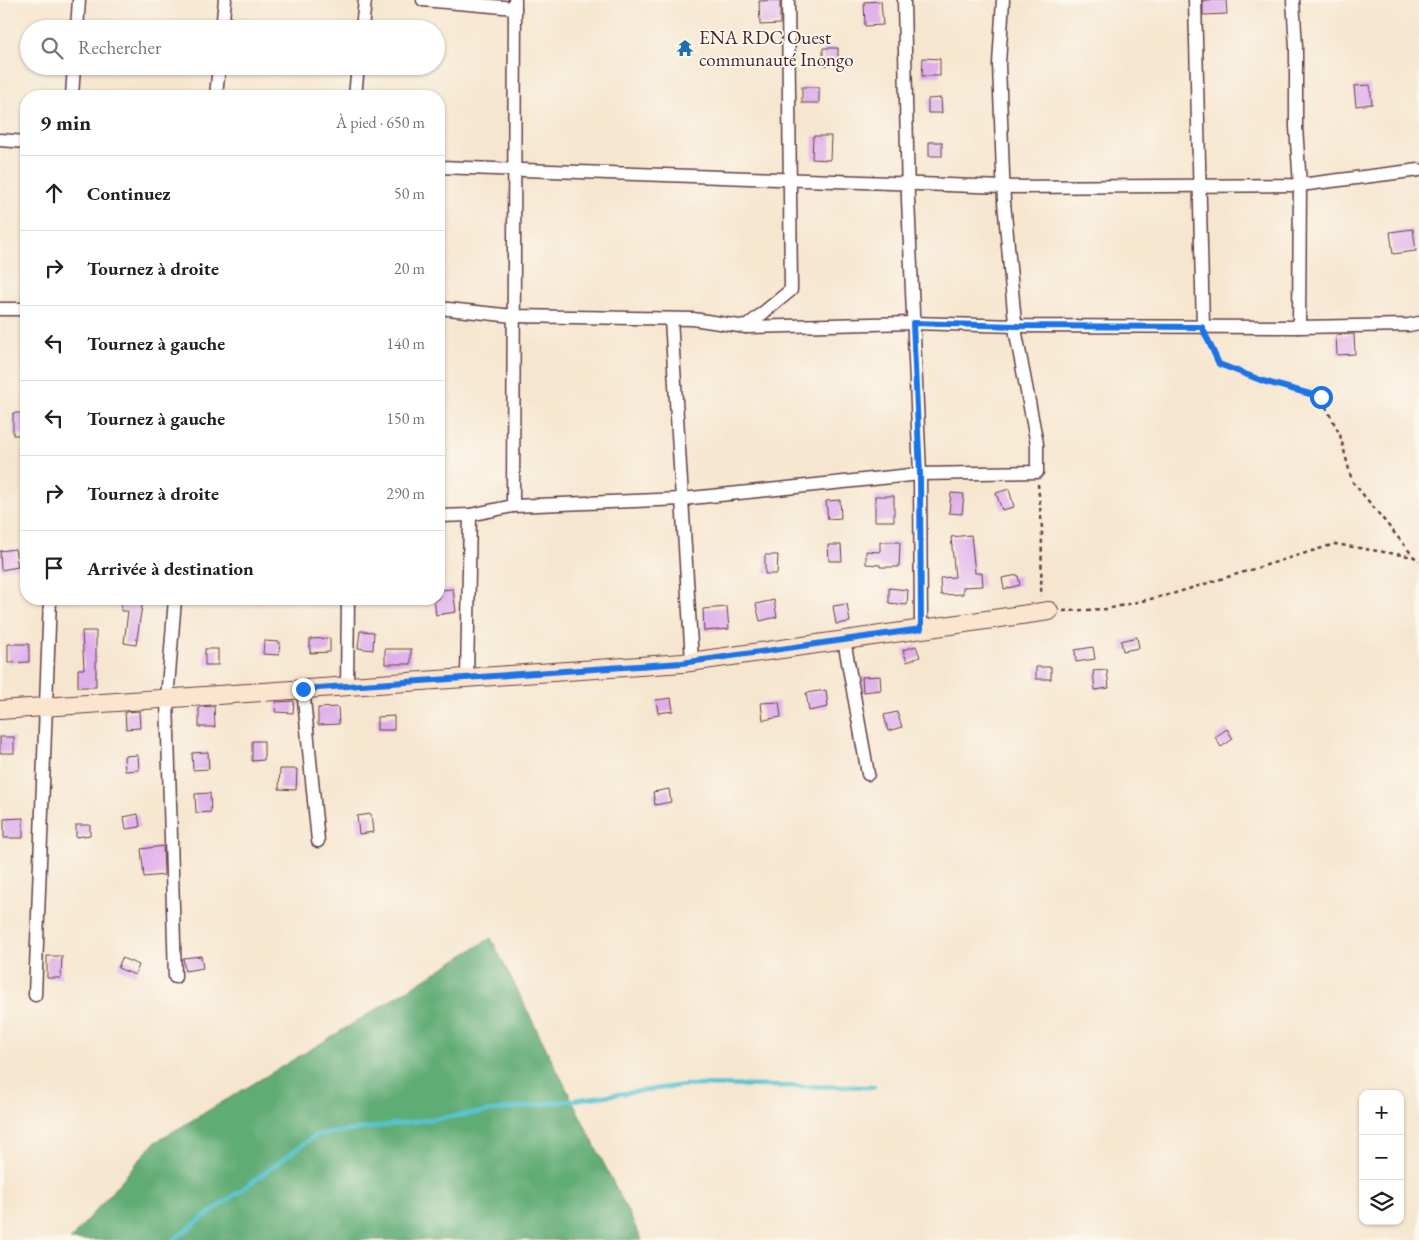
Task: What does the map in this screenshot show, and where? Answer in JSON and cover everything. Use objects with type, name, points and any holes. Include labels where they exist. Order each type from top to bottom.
[{"type":"street","points":[[78,20],[79,0]]},
{"type":"street","points":[[223,20],[224,0]]},
{"type":"street","points":[[363,20],[365,0]]},
{"type":"street","points":[[423,0],[515,4],[513,506]]},
{"type":"street","points":[[746,327],[791,290],[788,0]]},
{"type":"street","points":[[904,0],[907,185],[920,474],[921,629]]},
{"type":"street","points":[[445,516],[470,515],[513,506],[682,499],[920,474],[1037,472],[1037,444],[1016,326],[1004,187],[999,64],[1003,0]]},
{"type":"street","points":[[1195,0],[1202,327]]},
{"type":"street","points":[[1293,0],[1296,47],[1296,127],[1300,185],[1299,327]]},
{"type":"street","points":[[72,90],[73,75]]},
{"type":"street","points":[[217,90],[218,75]]},
{"type":"street","points":[[356,90],[357,75]]},
{"type":"street","points":[[0,140],[20,142]]},
{"type":"street","points":[[445,166],[907,185],[1004,187],[1300,185],[1419,170]]},
{"type":"street","points":[[0,309],[20,309]]},
{"type":"street","points":[[445,309],[513,316],[693,319],[746,327],[913,323],[1016,326],[1299,327],[1409,325],[1419,323]]},
{"type":"street","points":[[671,319],[692,661]]},
{"type":"street","points":[[467,678],[470,515]]},
{"type":"street","points":[[35,995],[50,605]]},
{"type":"street","points":[[175,605],[167,699],[175,977]]},
{"type":"street","points":[[347,686],[348,605]]},
{"type":"street","points":[[0,710],[692,661],[1045,612]]},
{"type":"street","points":[[844,640],[868,774]]},
{"type":"street","points":[[303,689],[318,841]]},
{"type":"path","points":[[1202,327],[1219,364],[1263,381],[1321,397],[1340,435],[1352,481],[1414,558],[1419,561]]},
{"type":"path","points":[[1037,472],[1042,528],[1045,612],[1107,609],[1162,596],[1335,544],[1414,558]]},
{"type":"green space","points":[[491,938],[642,1240],[70,1240],[154,1143],[328,1039]]},
{"type":"building","points":[[780,0],[780,24],[760,25],[759,1]]},
{"type":"building","points":[[1203,0],[1226,0],[1227,14],[1203,15]]},
{"type":"building","points":[[881,1],[883,25],[865,26],[864,2]]},
{"type":"building","points":[[823,48],[838,48],[838,66],[823,65]]},
{"type":"building","points":[[923,58],[940,59],[940,76],[922,76]]},
{"type":"building","points":[[1370,85],[1372,104],[1356,106],[1354,86]]},
{"type":"building","points":[[802,87],[819,87],[819,103],[802,103]]},
{"type":"building","points":[[941,98],[942,113],[928,113],[928,99]]},
{"type":"building","points":[[813,136],[831,136],[830,160],[812,159]]},
{"type":"building","points":[[929,142],[942,142],[942,156],[929,156]]},
{"type":"building","points":[[1413,229],[1416,251],[1393,254],[1390,232]]},
{"type":"building","points":[[1354,334],[1355,354],[1337,355],[1336,335]]},
{"type":"building","points":[[13,413],[20,413],[20,435],[13,435]]},
{"type":"building","points":[[1009,489],[1014,507],[1002,510],[996,493]]},
{"type":"building","points":[[951,493],[964,494],[962,514],[949,513]]},
{"type":"building","points":[[875,496],[894,496],[894,521],[875,521]]},
{"type":"building","points":[[840,500],[841,518],[828,519],[826,501]]},
{"type":"building","points":[[971,535],[975,573],[982,573],[983,586],[963,587],[963,594],[941,595],[940,578],[955,577],[951,537]]},
{"type":"building","points":[[880,542],[900,542],[899,567],[880,567],[880,565],[866,564],[866,551],[880,552]]},
{"type":"building","points":[[828,545],[841,545],[842,561],[829,561]]},
{"type":"building","points":[[15,549],[18,567],[1,570],[0,551]]},
{"type":"building","points":[[765,555],[778,555],[777,574],[765,574]]},
{"type":"building","points":[[1018,575],[1020,585],[1004,589],[1002,578]]},
{"type":"building","points":[[889,588],[908,590],[907,605],[889,603]]},
{"type":"building","points":[[453,589],[456,612],[436,615],[435,605],[445,605],[445,590]]},
{"type":"building","points":[[774,600],[777,617],[760,621],[756,604]]},
{"type":"building","points":[[847,604],[850,622],[836,624],[833,606]]},
{"type":"building","points":[[122,605],[142,605],[136,645],[124,643],[128,611],[121,611]]},
{"type":"building","points":[[727,607],[729,629],[704,631],[703,609]]},
{"type":"building","points":[[82,631],[96,631],[96,687],[78,687],[78,669],[84,669]]},
{"type":"building","points":[[360,631],[374,632],[373,650],[358,648]]},
{"type":"building","points":[[1137,637],[1139,648],[1123,651],[1121,641]]},
{"type":"building","points":[[330,638],[330,652],[310,653],[310,639]]},
{"type":"building","points":[[264,641],[280,642],[279,655],[263,654]]},
{"type":"building","points":[[8,644],[29,644],[29,662],[8,663]]},
{"type":"building","points":[[916,646],[920,657],[907,662],[903,650]]},
{"type":"building","points":[[1093,647],[1095,659],[1076,662],[1075,650]]},
{"type":"building","points":[[205,649],[218,649],[218,665],[205,665]]},
{"type":"building","points":[[385,649],[411,649],[411,664],[385,664]]},
{"type":"building","points":[[1036,667],[1051,667],[1051,679],[1036,679]]},
{"type":"building","points":[[1107,670],[1109,688],[1095,690],[1093,671]]},
{"type":"building","points":[[880,676],[881,690],[863,692],[862,677]]},
{"type":"building","points":[[826,690],[828,707],[809,711],[806,693]]},
{"type":"building","points":[[671,698],[673,711],[658,713],[656,700]]},
{"type":"building","points":[[294,701],[293,713],[275,712],[276,702]]},
{"type":"building","points":[[779,702],[781,717],[763,720],[761,703]]},
{"type":"building","points":[[214,706],[215,727],[199,727],[199,707]]},
{"type":"building","points":[[338,707],[339,724],[318,725],[318,708]]},
{"type":"building","points":[[139,711],[140,728],[126,729],[125,712]]},
{"type":"building","points":[[897,712],[902,727],[888,731],[884,715]]},
{"type":"building","points":[[394,716],[394,730],[377,730],[377,717]]},
{"type":"building","points":[[1227,729],[1233,739],[1221,747],[1215,737]]},
{"type":"building","points":[[0,737],[14,737],[14,753],[0,753]]},
{"type":"building","points":[[252,741],[264,741],[264,760],[252,761]]},
{"type":"building","points":[[208,752],[209,769],[193,770],[192,753]]},
{"type":"building","points":[[138,755],[139,770],[125,771],[124,756]]},
{"type":"building","points":[[280,769],[297,769],[296,790],[279,789]]},
{"type":"building","points":[[669,789],[671,802],[655,805],[653,792]]},
{"type":"building","points":[[210,793],[211,812],[196,813],[195,794]]},
{"type":"building","points":[[138,814],[140,827],[126,829],[124,817]]},
{"type":"building","points":[[371,814],[373,832],[359,834],[357,816]]},
{"type":"building","points":[[23,818],[23,838],[4,838],[4,819]]},
{"type":"building","points":[[76,825],[90,825],[90,835],[76,837]]},
{"type":"building","points":[[163,846],[164,875],[144,877],[141,849]]},
{"type":"building","points":[[47,956],[62,956],[61,978],[47,978]]},
{"type":"building","points":[[201,956],[203,968],[185,971],[183,958]]},
{"type":"building","points":[[122,958],[139,965],[135,975],[118,968]]},
{"type":"waterway","points":[[173,1240],[316,1135],[685,1085],[874,1087]]},
{"type":"place","name":"ENA RDC Ouest communauté Inongo","points":[[685,48]]},
{"type":"route","points":[[303,689],[682,663],[921,629],[920,474],[913,323],[1016,326],[1202,327],[1219,364],[1263,381],[1321,397]]}]
